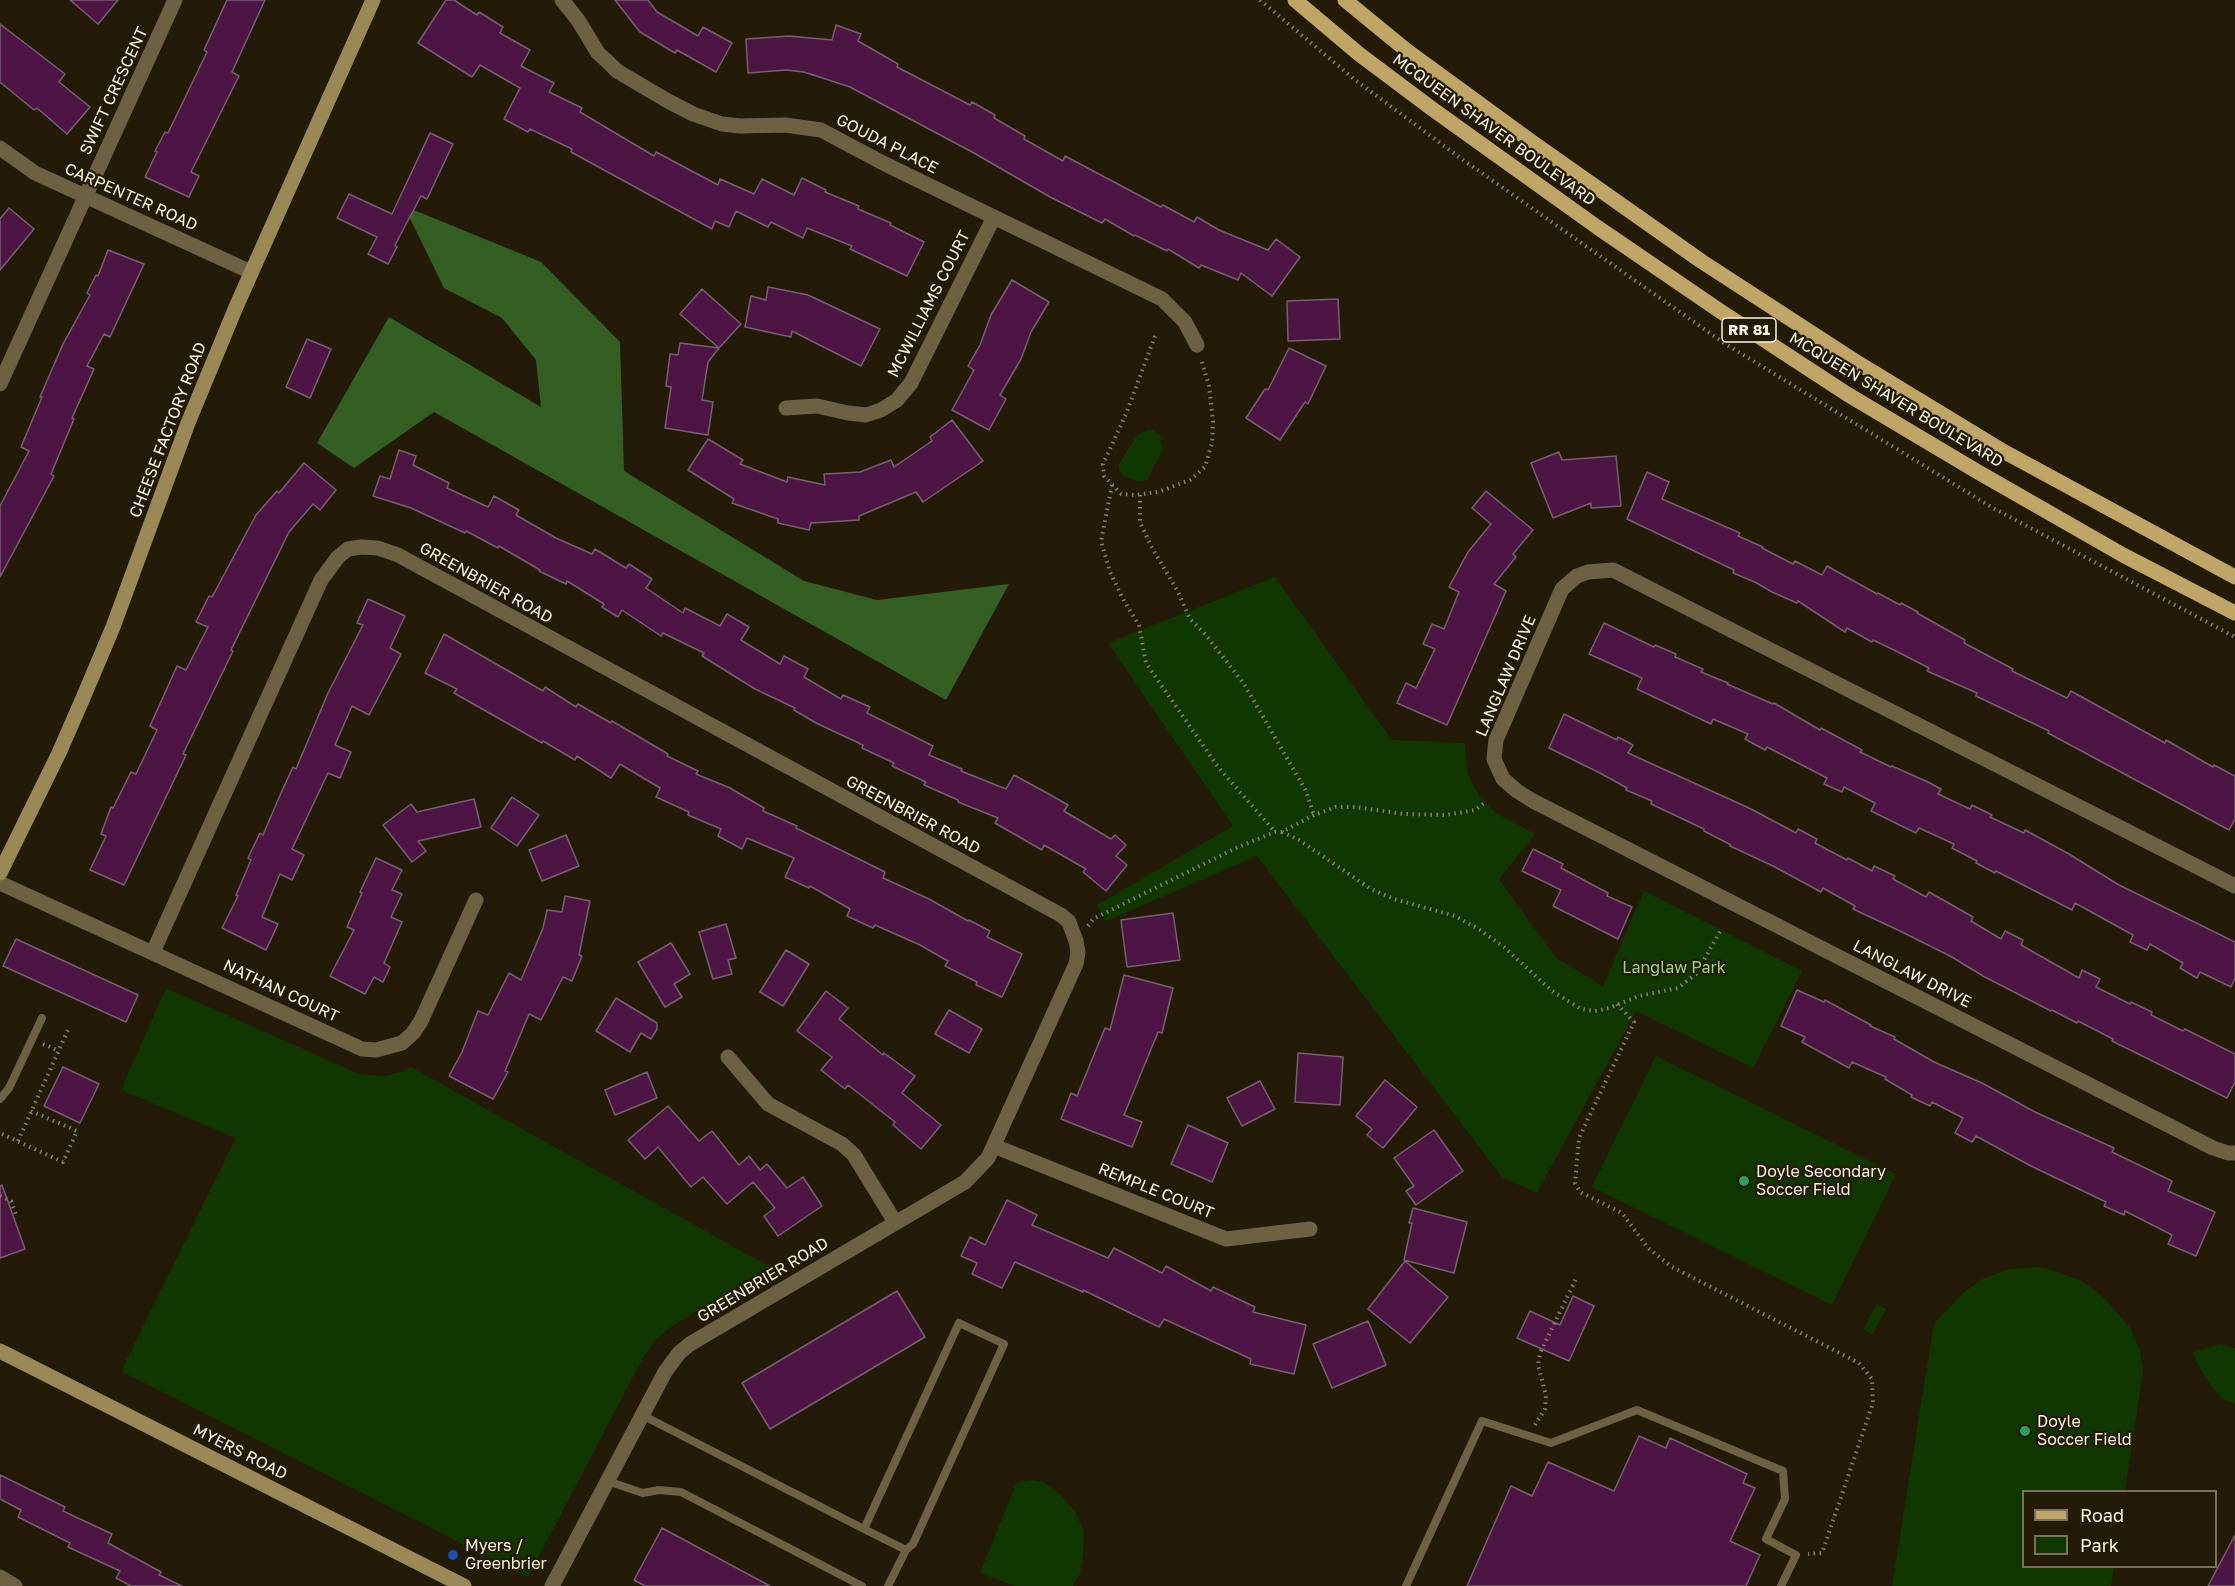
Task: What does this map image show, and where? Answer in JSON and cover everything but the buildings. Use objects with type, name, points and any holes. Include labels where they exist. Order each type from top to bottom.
[{"type":"main road","name":"CHEESE FACTORY ROAD","points":[[0,873],[59,753],[96,667],[188,423],[251,272],[373,0]]},
{"type":"main road","name":"MCQUEEN SHAVER BOULEVARD","points":[[1295,0],[1359,54],[1431,108],[1597,227],[1759,337],[1847,394],[1978,472],[2123,555],[2235,613]]},
{"type":"main road","name":"MCQUEEN SHAVER BOULEVARD","points":[[1345,0],[1406,50],[1532,142],[1701,261],[1858,363],[2001,450],[2235,577]]},
{"type":"main road","name":"MYERS ROAD","points":[[0,1351],[464,1586]]},
{"type":"street","name":"SWIFT CRESCENT","points":[[0,384],[175,0]]},
{"type":"street","name":"GOUDA PLACE","points":[[562,0],[578,20],[598,53],[608,63],[617,71],[668,102],[722,124],[740,126],[785,124],[821,130],[883,163],[1162,299],[1185,322],[1197,345]]},
{"type":"street","name":"CARPENTER ROAD","points":[[0,148],[35,173],[251,272]]},
{"type":"street","name":"MCWILLIAMS COURT","points":[[786,408],[817,406],[848,414],[866,415],[881,410],[897,400],[911,383],[994,217]]},
{"type":"street","name":"GREENBRIER ROAD","points":[[153,952],[321,580],[338,556],[348,549],[361,547],[378,548],[398,555],[1061,915],[1069,922],[1078,952],[1076,964],[994,1146],[979,1170],[965,1182],[690,1344],[671,1362],[552,1586]]},
{"type":"street","name":"LANGLAW DRIVE","points":[[2235,886],[1613,570],[1588,572],[1577,576],[1562,590],[1496,740],[1494,759],[1503,779],[1533,801],[2213,1148],[2228,1154],[2235,1154]]},
{"type":"street","name":"NATHAN COURT","points":[[0,883],[362,1049],[376,1050],[402,1043],[413,1033],[421,1021],[476,900]]},
{"type":"street","points":[[728,1057],[768,1104],[842,1144],[854,1155],[895,1222]]},
{"type":"street","name":"REMPLE COURT","points":[[994,1146],[1226,1239],[1310,1229]]},
{"type":"street","points":[[0,1577],[15,1586]]},
{"type":"lane","points":[[0,1099],[9,1088],[42,1018]]},
{"type":"lane","points":[[864,1528],[959,1323],[1004,1344],[913,1544],[906,1551],[888,1586]]},
{"type":"lane","points":[[1406,1586],[1482,1421],[1551,1443],[1637,1410],[1782,1471],[1785,1499],[1766,1539],[1796,1555],[1781,1586]]},
{"type":"lane","points":[[642,1415],[906,1551]]},
{"type":"lane","points":[[607,1480],[643,1493],[659,1490],[681,1492],[862,1586]]},
{"type":"path","points":[[1155,336],[1126,414],[1103,464],[1104,476],[1121,494],[1140,495],[1158,492],[1190,480],[1205,467],[1213,431],[1212,408],[1209,386],[1197,345]]},
{"type":"path","points":[[1112,485],[1101,541],[1113,579],[1139,625],[1146,663],[1218,767],[1275,832]]},
{"type":"path","points":[[1140,495],[1140,522],[1190,619],[1205,634],[1244,684],[1306,791],[1314,815]]},
{"type":"path","points":[[1282,832],[1314,815],[1336,807],[1356,807],[1403,814],[1446,814],[1474,810],[1486,802]]},
{"type":"path","points":[[1076,941],[1093,919],[1236,848],[1275,832],[1282,832],[1299,840],[1371,889],[1394,899],[1455,916],[1480,930],[1504,947],[1552,991],[1581,1009],[1595,1011],[1639,996],[1678,988],[1703,963],[1722,928]]},
{"type":"path","points":[[1617,1004],[1634,1022],[1579,1138],[1575,1183],[1580,1192],[1622,1213],[1648,1248],[1672,1267],[1859,1363],[1872,1379],[1873,1402],[1822,1553],[1796,1555]]},
{"type":"path","points":[[18,1141],[68,1030]]},
{"type":"path","points":[[2,1134],[63,1162],[78,1131],[32,1111]]},
{"type":"path","points":[[0,1196],[10,1201],[17,1218]]},
{"type":"path","points":[[1528,1436],[1545,1409],[1546,1395],[1538,1365],[1540,1353],[1576,1279]]},
{"type":"green space","points":[[404,206],[541,262],[620,342],[624,471],[804,581],[877,600],[1009,584],[946,700],[434,412],[354,468],[317,443],[389,317],[541,407],[536,360],[502,318],[444,288]]},
{"type":"green space","points":[[1149,429],[1160,435],[1163,449],[1147,480],[1139,482],[1122,475],[1119,464],[1137,435]]},
{"type":"green space","name":"Langlaw Park","points":[[1275,577],[1392,740],[1465,743],[1467,770],[1481,799],[1496,813],[1535,834],[1499,879],[1556,958],[1603,986],[1644,891],[1802,971],[1753,1068],[1636,1011],[1537,1193],[1502,1177],[1257,856],[1106,921],[1097,905],[1233,826],[1108,643]]},
{"type":"green space","points":[[166,988],[359,1074],[385,1076],[411,1067],[770,1267],[672,1326],[655,1340],[644,1356],[528,1577],[121,1371],[236,1138],[121,1090]]},
{"type":"green space","name":"Doyle Secondary Soccer Field","points":[[1656,1056],[1896,1174],[1832,1305],[1592,1187]]},
{"type":"green space","name":"Doyle Soccer Field","points":[[2038,1267],[2081,1281],[2107,1301],[2131,1329],[2140,1351],[2143,1371],[2125,1490],[2022,1490],[2022,1568],[2114,1568],[2111,1586],[1892,1586],[1933,1329],[1936,1321],[1963,1293],[1984,1278],[2010,1269]]},
{"type":"green space","points":[[1877,1304],[1886,1309],[1872,1335],[1863,1329]]},
{"type":"green space","points":[[2220,1344],[2235,1348],[2235,1404],[2221,1398],[2211,1386],[2192,1353]]},
{"type":"green space","points":[[1030,1480],[1043,1482],[1060,1494],[1075,1512],[1084,1531],[1080,1574],[1073,1586],[1015,1586],[980,1573],[1017,1482]]},
{"type":"place","name":"Doyle Secondary Soccer Field","points":[[1744,1181]]},
{"type":"place","name":"Doyle Soccer Field","points":[[2025,1431]]},
{"type":"place","name":"Myers / Greenbrier","points":[[453,1555]]}]
